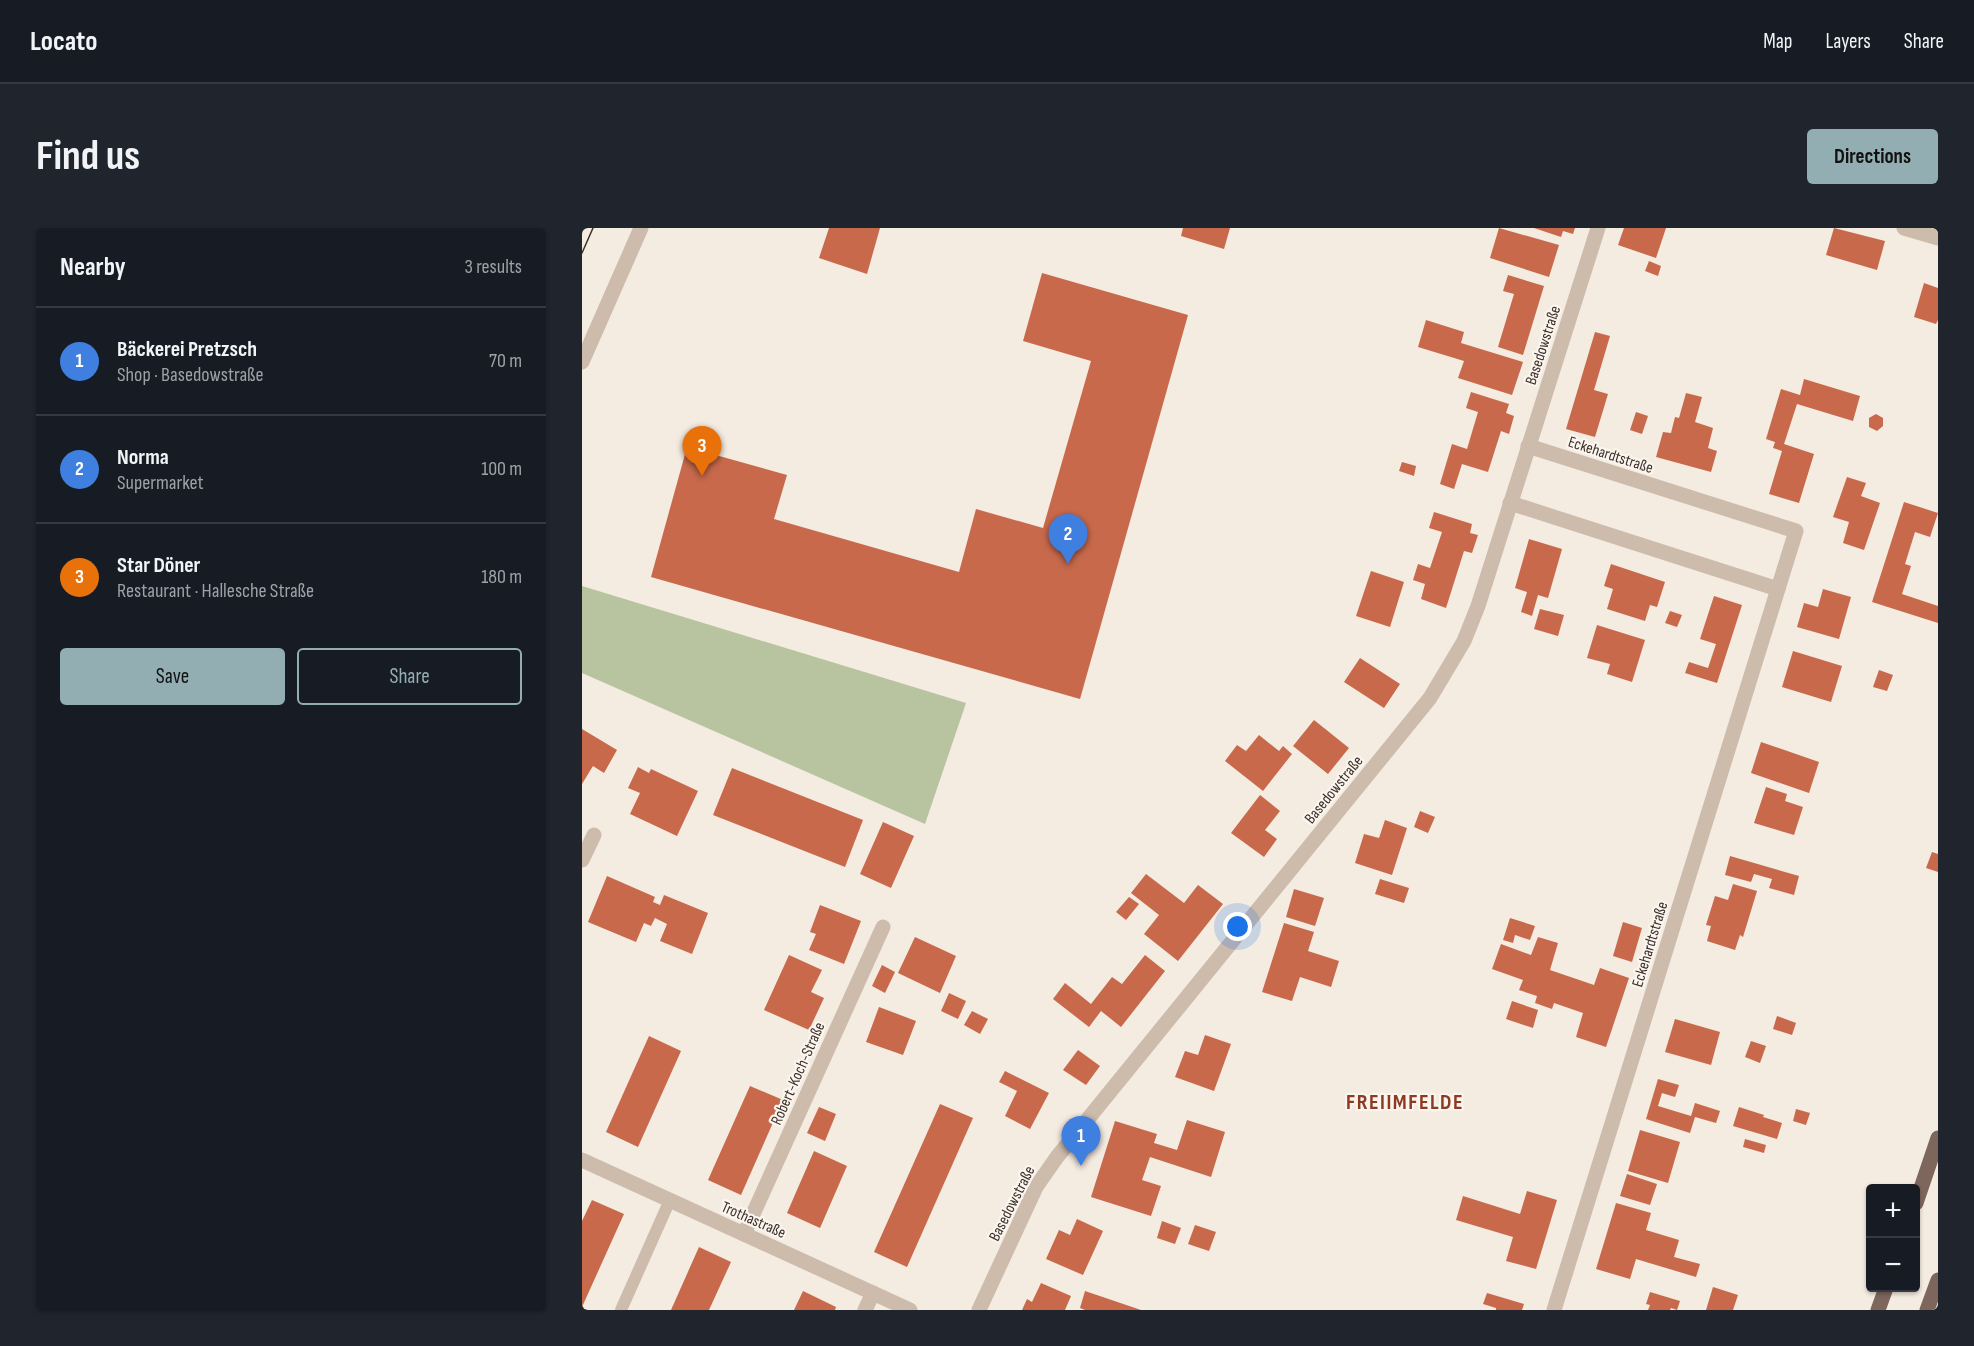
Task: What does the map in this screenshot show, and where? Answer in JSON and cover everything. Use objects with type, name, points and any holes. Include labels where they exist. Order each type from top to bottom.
[{"type":"main road","points":[[1920,1191],[1938,1138]]},
{"type":"main road","points":[[1928,1310],[1938,1280]]},
{"type":"main road","points":[[1878,1310],[1884,1292]]},
{"type":"street","points":[[582,362],[641,228]]},
{"type":"street","name":"Basedowstraße","points":[[979,1310],[1036,1187],[1057,1157],[1430,698],[1464,641],[1478,606],[1598,228]]},
{"type":"street","points":[[1904,228],[1938,238]]},
{"type":"street","name":"Eckehardtstraße","points":[[1528,446],[1796,531],[1554,1310]]},
{"type":"street","points":[[1510,503],[1778,589]]},
{"type":"street","points":[[582,860],[594,835]]},
{"type":"street","name":"Robert-Koch-Straße","points":[[744,1234],[883,927]]},
{"type":"street","name":"Trothastraße","points":[[582,1160],[910,1310]]},
{"type":"street","points":[[865,1310],[873,1293]]},
{"type":"lane","points":[[621,1310],[670,1200]]},
{"type":"green space","points":[[582,586],[966,703],[925,824],[582,673]]},
{"type":"building","points":[[829,228],[880,228],[867,274],[819,258]]},
{"type":"building","points":[[1183,228],[1230,228],[1224,249],[1181,236]]},
{"type":"building","points":[[1499,228],[1559,245],[1549,277],[1490,258]]},
{"type":"building","points":[[1534,228],[1575,228],[1573,234],[1563,231],[1561,237]]},
{"type":"building","points":[[1624,228],[1666,228],[1656,258],[1618,245]]},
{"type":"building","points":[[1834,228],[1885,241],[1877,270],[1826,255]]},
{"type":"building","points":[[1649,261],[1661,266],[1658,276],[1645,271]]},
{"type":"building","points":[[1042,273],[1188,315],[1080,699],[651,577],[687,447],[787,475],[774,519],[959,572],[976,509],[1043,528],[1091,361],[1023,341]]},
{"type":"building","points":[[1508,275],[1544,286],[1523,355],[1498,347],[1514,294],[1503,291]]},
{"type":"building","points":[[1924,283],[1938,288],[1936,324],[1914,317]]},
{"type":"building","points":[[1426,320],[1464,332],[1461,343],[1523,362],[1512,395],[1458,378],[1464,361],[1418,347]]},
{"type":"building","points":[[1595,332],[1610,336],[1594,390],[1608,394],[1595,437],[1566,429]]},
{"type":"building","points":[[1804,379],[1860,396],[1853,421],[1797,404],[1784,444],[1814,454],[1799,503],[1769,494],[1782,451],[1773,448],[1775,442],[1766,439],[1781,389],[1800,395]]},
{"type":"building","points":[[1471,392],[1509,404],[1506,413],[1514,416],[1509,434],[1501,431],[1488,472],[1462,464],[1454,489],[1440,484],[1452,444],[1467,449],[1478,412],[1466,408]]},
{"type":"building","points":[[1686,393],[1702,397],[1695,422],[1713,428],[1708,448],[1717,451],[1711,472],[1656,457],[1663,432],[1671,433],[1675,417],[1679,418]]},
{"type":"building","points":[[1636,412],[1648,416],[1642,434],[1630,430]]},
{"type":"building","points":[[1876,414],[1883,418],[1883,426],[1877,431],[1869,427],[1869,418]]},
{"type":"building","points":[[1402,462],[1416,466],[1414,476],[1399,471]]},
{"type":"building","points":[[1847,477],[1866,483],[1861,496],[1880,503],[1864,550],[1843,543],[1849,522],[1833,517]]},
{"type":"building","points":[[1904,502],[1938,513],[1930,537],[1915,532],[1905,564],[1911,566],[1902,594],[1938,606],[1938,623],[1872,602]]},
{"type":"building","points":[[1434,512],[1472,524],[1470,533],[1478,535],[1472,553],[1464,551],[1446,608],[1421,599],[1425,584],[1413,580],[1418,564],[1430,568],[1442,532],[1429,528]]},
{"type":"building","points":[[1529,539],[1562,549],[1548,598],[1538,595],[1532,616],[1521,612],[1527,592],[1515,588]]},
{"type":"building","points":[[1611,564],[1665,582],[1657,607],[1650,605],[1645,621],[1607,609],[1613,589],[1604,586]]},
{"type":"building","points":[[1371,571],[1404,582],[1390,627],[1356,616]]},
{"type":"building","points":[[1823,589],[1851,597],[1839,639],[1797,627],[1804,603],[1818,607]]},
{"type":"building","points":[[1714,596],[1742,605],[1717,683],[1685,673],[1689,662],[1708,668],[1716,644],[1700,639]]},
{"type":"building","points":[[1540,609],[1564,615],[1558,636],[1534,629]]},
{"type":"building","points":[[1670,611],[1682,615],[1677,627],[1665,623]]},
{"type":"building","points":[[1597,625],[1645,640],[1632,682],[1607,674],[1610,664],[1587,658]]},
{"type":"building","points":[[1793,651],[1842,666],[1831,702],[1782,687]]},
{"type":"building","points":[[1360,658],[1400,684],[1384,708],[1344,682]]},
{"type":"building","points":[[1879,670],[1893,675],[1887,691],[1873,687]]},
{"type":"building","points":[[1314,720],[1349,748],[1328,774],[1293,746]]},
{"type":"building","points":[[582,729],[617,750],[604,773],[593,766],[582,784]]},
{"type":"building","points":[[1259,735],[1279,751],[1283,746],[1292,754],[1263,791],[1225,761],[1237,745],[1246,751]]},
{"type":"building","points":[[1761,742],[1819,762],[1809,793],[1751,773]]},
{"type":"building","points":[[638,767],[649,773],[651,769],[698,791],[677,836],[630,814],[640,793],[628,788]]},
{"type":"building","points":[[732,768],[863,820],[845,867],[713,815]]},
{"type":"building","points":[[1766,787],[1787,794],[1785,801],[1803,807],[1794,835],[1754,823]]},
{"type":"building","points":[[1260,795],[1280,811],[1265,830],[1277,839],[1264,857],[1231,833]]},
{"type":"building","points":[[1420,811],[1435,817],[1428,833],[1414,827]]},
{"type":"building","points":[[1385,820],[1407,828],[1392,875],[1355,863],[1364,834],[1379,838]]},
{"type":"building","points":[[883,822],[914,836],[891,888],[860,874]]},
{"type":"building","points":[[1932,852],[1938,854],[1938,872],[1926,868]]},
{"type":"building","points":[[1730,856],[1799,876],[1794,895],[1769,888],[1772,879],[1754,874],[1751,882],[1725,875]]},
{"type":"building","points":[[1146,874],[1184,903],[1198,885],[1223,904],[1178,961],[1144,934],[1159,915],[1131,893]]},
{"type":"building","points":[[607,876],[655,897],[653,902],[660,905],[664,895],[708,913],[692,954],[660,941],[667,924],[655,918],[651,926],[644,923],[636,942],[588,922]]},
{"type":"building","points":[[1380,879],[1409,888],[1404,903],[1375,894]]},
{"type":"building","points":[[1733,884],[1757,891],[1743,937],[1740,935],[1735,950],[1707,941],[1711,926],[1706,925],[1715,896],[1728,900]]},
{"type":"building","points":[[1294,889],[1324,898],[1315,926],[1286,917]]},
{"type":"building","points":[[1129,897],[1139,904],[1126,920],[1116,912]]},
{"type":"building","points":[[820,905],[861,921],[844,964],[809,950],[816,934],[810,932]]},
{"type":"building","points":[[1510,918],[1535,926],[1530,940],[1515,935],[1513,943],[1503,940]]},
{"type":"building","points":[[1623,922],[1642,928],[1632,962],[1613,956]]},
{"type":"building","points":[[1284,923],[1314,932],[1308,951],[1339,961],[1331,987],[1300,977],[1292,1001],[1262,992]]},
{"type":"building","points":[[915,937],[956,956],[940,993],[898,973]]},
{"type":"building","points":[[1538,937],[1558,943],[1550,970],[1594,985],[1600,968],[1629,978],[1606,1047],[1576,1037],[1583,1013],[1554,1003],[1552,1009],[1535,1003],[1537,996],[1519,990],[1523,980],[1492,969],[1501,944],[1531,955]]},
{"type":"building","points":[[789,955],[822,970],[811,992],[824,998],[809,1030],[764,1010]]},
{"type":"building","points":[[1145,955],[1165,971],[1121,1027],[1101,1011],[1089,1027],[1053,999],[1065,983],[1091,1004],[1112,977],[1122,984]]},
{"type":"building","points":[[882,965],[895,972],[885,993],[872,986]]},
{"type":"building","points":[[949,993],[966,1001],[958,1019],[941,1011]]},
{"type":"building","points":[[1512,1001],[1538,1010],[1533,1028],[1506,1019]]},
{"type":"building","points":[[879,1007],[916,1021],[903,1055],[866,1042]]},
{"type":"building","points":[[972,1011],[988,1019],[980,1034],[964,1025]]},
{"type":"building","points":[[1777,1016],[1796,1023],[1792,1035],[1773,1029]]},
{"type":"building","points":[[1675,1019],[1720,1032],[1711,1065],[1665,1052]]},
{"type":"building","points":[[1205,1035],[1231,1044],[1214,1091],[1175,1077],[1185,1051],[1198,1055]]},
{"type":"building","points":[[649,1036],[681,1051],[638,1147],[606,1132]]},
{"type":"building","points":[[1751,1041],[1766,1046],[1760,1063],[1745,1057]]},
{"type":"building","points":[[1078,1050],[1100,1066],[1086,1085],[1063,1070]]},
{"type":"building","points":[[1005,1071],[1049,1093],[1030,1129],[1005,1116],[1017,1091],[999,1082]]},
{"type":"building","points":[[1658,1079],[1679,1085],[1675,1097],[1662,1093],[1658,1106],[1691,1116],[1695,1103],[1720,1111],[1716,1123],[1695,1117],[1690,1133],[1646,1119]]},
{"type":"building","points":[[750,1086],[783,1100],[741,1195],[708,1180]]},
{"type":"building","points":[[940,1104],[973,1118],[907,1267],[874,1252]]},
{"type":"building","points":[[819,1107],[836,1114],[825,1141],[807,1133]]},
{"type":"building","points":[[1739,1107],[1782,1123],[1777,1139],[1733,1126]]},
{"type":"building","points":[[1796,1109],[1810,1113],[1806,1125],[1793,1121]]},
{"type":"building","points":[[1187,1120],[1225,1132],[1211,1177],[1150,1157],[1142,1180],[1161,1186],[1151,1216],[1091,1197],[1115,1121],[1157,1134],[1154,1143],[1177,1150]]},
{"type":"building","points":[[1640,1130],[1680,1142],[1668,1183],[1628,1171]]},
{"type":"building","points":[[1745,1139],[1766,1145],[1764,1153],[1743,1147]]},
{"type":"building","points":[[814,1151],[847,1166],[820,1228],[787,1213]]},
{"type":"building","points":[[1627,1174],[1657,1184],[1650,1205],[1620,1196]]},
{"type":"building","points":[[1527,1191],[1557,1200],[1536,1269],[1506,1261],[1513,1237],[1456,1220],[1463,1196],[1520,1214]]},
{"type":"building","points":[[592,1200],[624,1214],[582,1307],[582,1221]]},
{"type":"building","points":[[1616,1203],[1651,1213],[1646,1230],[1679,1240],[1674,1257],[1700,1264],[1696,1277],[1636,1259],[1630,1279],[1596,1269]]},
{"type":"building","points":[[1077,1219],[1103,1231],[1083,1275],[1046,1259],[1059,1230],[1070,1235]]},
{"type":"building","points":[[1162,1221],[1181,1228],[1175,1244],[1157,1238]]},
{"type":"building","points":[[1195,1225],[1216,1232],[1209,1251],[1188,1244]]},
{"type":"building","points":[[699,1247],[731,1262],[709,1310],[671,1310]]},
{"type":"building","points":[[1041,1283],[1071,1296],[1065,1310],[1022,1310],[1027,1299],[1032,1302]]},
{"type":"building","points":[[1713,1287],[1738,1295],[1733,1310],[1706,1310]]},
{"type":"building","points":[[803,1291],[836,1307],[835,1310],[794,1310]]},
{"type":"building","points":[[1085,1291],[1141,1310],[1085,1310],[1080,1308]]},
{"type":"building","points":[[1650,1292],[1680,1301],[1677,1310],[1671,1308],[1670,1310],[1648,1310],[1650,1305],[1646,1304]]},
{"type":"building","points":[[1487,1293],[1524,1304],[1522,1310],[1496,1310],[1496,1308],[1483,1304]]},
{"type":"tram line","points":[[582,253],[593,228]]},
{"type":"place","name":"Star Döner","points":[[702,476]]},
{"type":"place","name":"Norma","points":[[1068,564]]},
{"type":"place","name":"Bäckerei Pretzsch","points":[[1081,1166]]},
{"type":"district","name":"FREIIMFELDE","points":[[1405,1101]]}]
